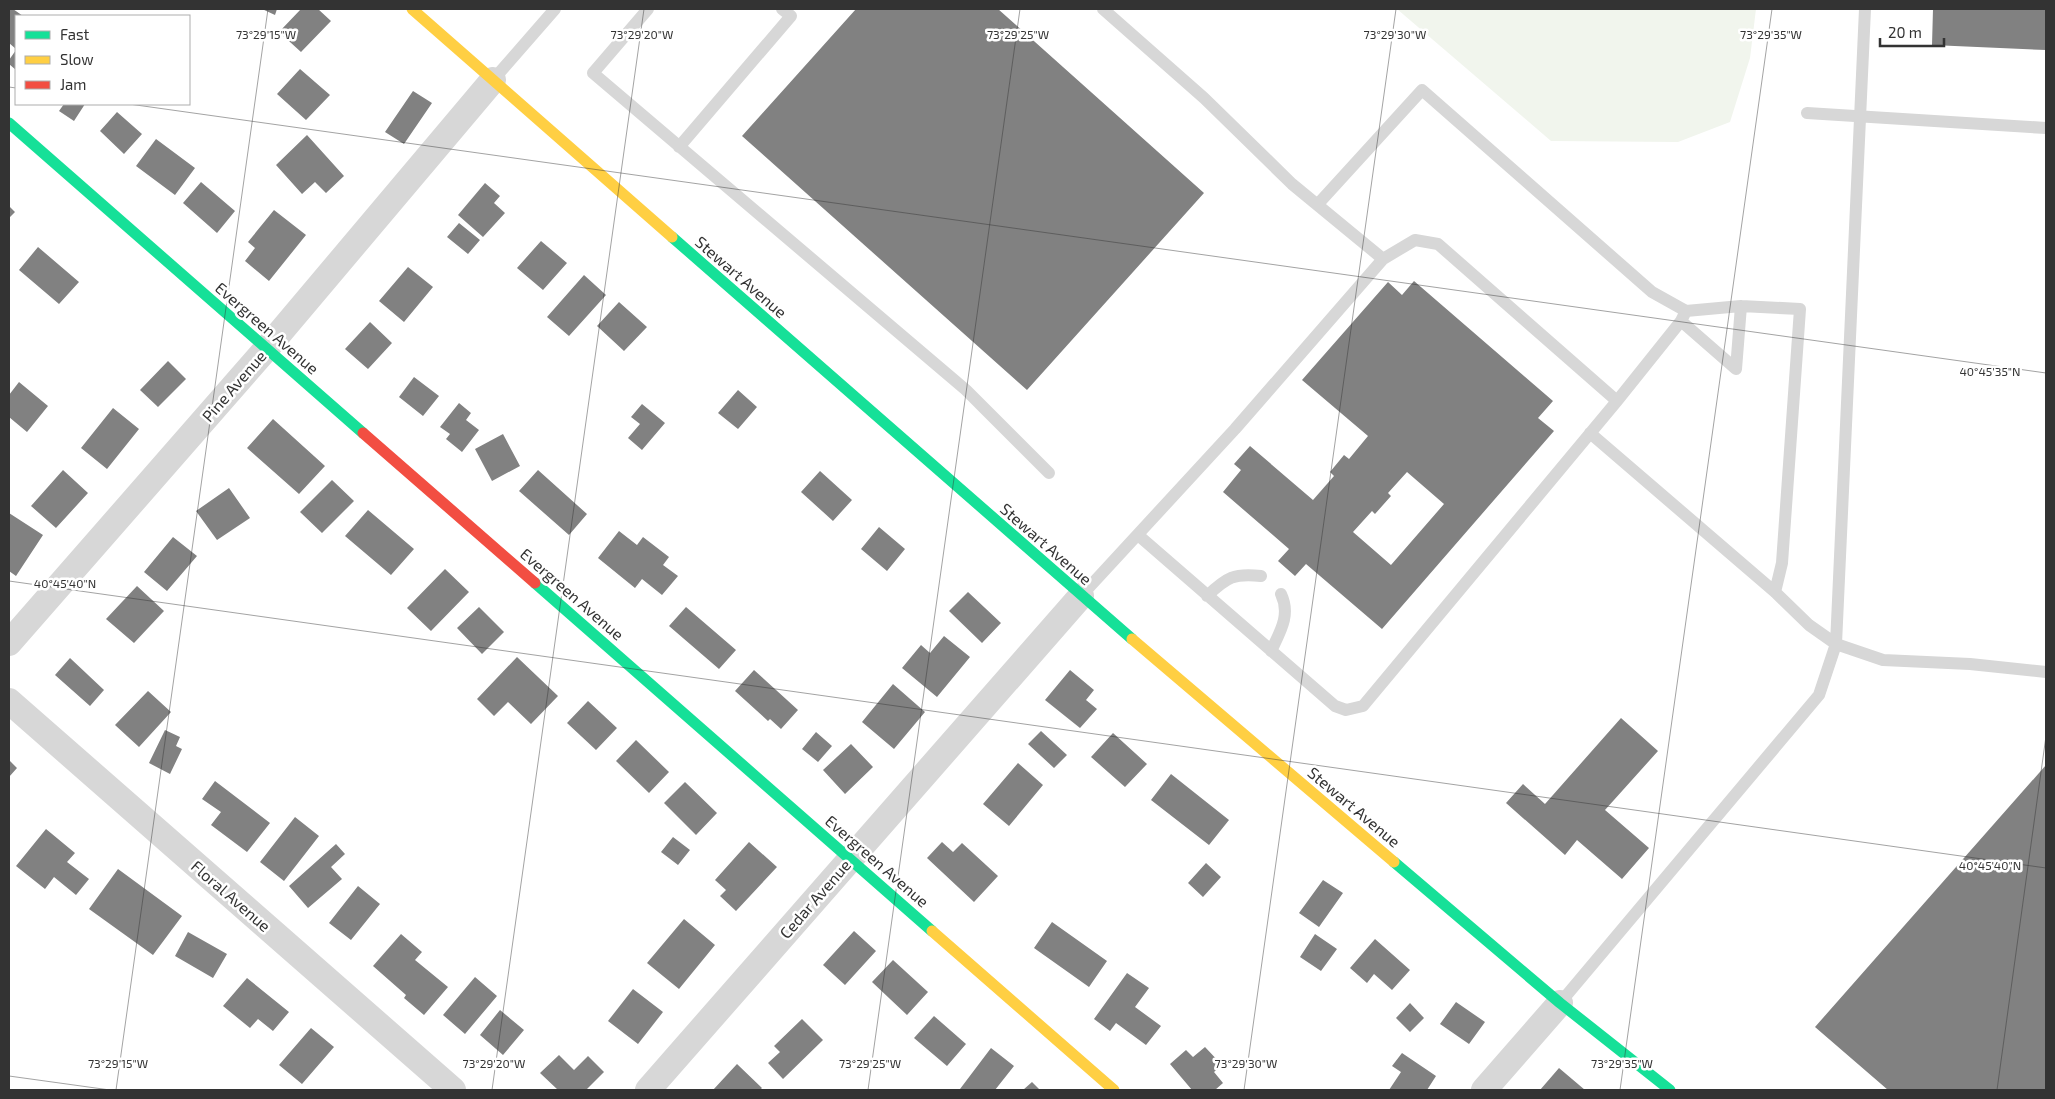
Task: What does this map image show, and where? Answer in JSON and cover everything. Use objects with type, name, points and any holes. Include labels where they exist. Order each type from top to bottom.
[{"type":"main road","name":"Stewart Avenue","points":[[412,9],[1081,596],[1560,1003],[1670,1090]]},
{"type":"main road","name":"Evergreen Avenue","points":[[9,123],[1114,1090]]},
{"type":"street","name":"Pine Avenue","points":[[9,643],[267,348],[492,80]]},
{"type":"street","name":"Cedar Avenue","points":[[648,1090],[1081,596]]},
{"type":"street","name":"Floral Avenue","points":[[9,701],[453,1090]]},
{"type":"street","points":[[1484,1090],[1560,1003]]},
{"type":"lane","points":[[492,80],[555,9]]},
{"type":"lane","points":[[648,9],[593,73],[966,390],[1049,473]]},
{"type":"lane","points":[[679,147],[791,16],[782,9]]},
{"type":"lane","points":[[1102,9],[1204,98],[1292,184],[1383,258]]},
{"type":"lane","points":[[1560,1003],[1820,694],[1836,644],[1865,9]]},
{"type":"lane","points":[[1318,204],[1422,90],[1652,292],[1683,316],[1736,369],[1741,306]]},
{"type":"lane","points":[[1807,113],[2046,128]]},
{"type":"lane","points":[[1081,596],[1235,429],[1383,258],[1415,240],[1438,244],[1617,401]]},
{"type":"lane","points":[[1138,535],[1335,706],[1346,710],[1363,706],[1617,401],[1683,316],[1741,306],[1800,309],[1782,563],[1775,592]]},
{"type":"lane","points":[[1590,433],[1775,592],[1810,625],[1836,644],[1883,660],[1970,664],[2046,672]]},
{"type":"lane","points":[[1207,596],[1224,580],[1235,575],[1261,576]]},
{"type":"lane","points":[[1271,651],[1285,622],[1285,603],[1281,594]]},
{"type":"shaded area","points":[[1397,9],[1756,9],[1750,58],[1730,122],[1678,142],[1551,141]]},
{"type":"building","points":[[9,9],[13,9],[22,15],[15,15],[15,48],[9,43]]},
{"type":"building","points":[[262,9],[277,9],[275,15]]},
{"type":"building","points":[[301,9],[318,9],[331,21],[301,52],[279,32]]},
{"type":"building","points":[[856,9],[998,9],[1204,193],[1027,390],[742,136]]},
{"type":"building","points":[[1933,9],[2046,9],[2046,50],[1932,45]]},
{"type":"building","points":[[15,51],[15,69],[9,64],[9,60]]},
{"type":"building","points":[[300,69],[330,95],[306,120],[277,94]]},
{"type":"building","points":[[413,91],[432,103],[404,144],[385,132]]},
{"type":"building","points":[[63,105],[84,105],[74,121],[59,111]]},
{"type":"building","points":[[117,112],[142,134],[124,154],[100,131]]},
{"type":"building","points":[[307,135],[344,176],[326,193],[315,182],[302,194],[276,165]]},
{"type":"building","points":[[156,139],[195,168],[175,195],[136,166]]},
{"type":"building","points":[[201,182],[235,211],[217,233],[183,203]]},
{"type":"building","points":[[485,183],[500,196],[494,203],[505,213],[483,237],[458,215]]},
{"type":"building","points":[[9,206],[15,212],[9,218]]},
{"type":"building","points":[[274,210],[306,235],[269,281],[245,261],[255,248],[248,242]]},
{"type":"building","points":[[459,223],[480,240],[468,254],[447,237]]},
{"type":"building","points":[[541,241],[567,263],[543,290],[517,268]]},
{"type":"building","points":[[38,247],[79,282],[59,304],[19,270]]},
{"type":"building","points":[[408,267],[433,287],[404,322],[379,301]]},
{"type":"building","points":[[584,275],[606,295],[569,336],[547,317]]},
{"type":"building","points":[[1414,281],[1553,401],[1538,418],[1554,431],[1382,629],[1306,564],[1295,576],[1278,561],[1289,549],[1223,492],[1241,470],[1234,464],[1250,446],[1313,500],[1334,476],[1330,472],[1344,455],[1349,459],[1368,436],[1302,380],[1388,282],[1402,295]],"holes":[[[1407,472],[1444,504],[1391,565],[1353,532],[1372,511],[1375,514],[1391,496],[1388,493]]]},
{"type":"building","points":[[619,302],[647,327],[624,351],[597,326]]},
{"type":"building","points":[[370,322],[392,343],[368,369],[345,349]]},
{"type":"building","points":[[168,361],[186,379],[158,407],[140,390]]},
{"type":"building","points":[[414,377],[439,396],[423,416],[399,397]]},
{"type":"building","points":[[19,382],[48,406],[27,432],[9,417],[9,395]]},
{"type":"building","points":[[738,390],[757,407],[738,429],[718,413]]},
{"type":"building","points":[[459,403],[471,413],[466,420],[479,430],[462,452],[446,439],[450,434],[440,427]]},
{"type":"building","points":[[642,404],[665,423],[642,450],[628,438],[640,424],[631,417]]},
{"type":"building","points":[[113,408],[139,429],[107,469],[81,448]]},
{"type":"building","points":[[273,419],[325,466],[299,494],[247,448]]},
{"type":"building","points":[[503,434],[520,466],[492,481],[475,449]]},
{"type":"building","points":[[63,470],[88,493],[56,528],[31,506]]},
{"type":"building","points":[[538,470],[587,514],[569,535],[519,491]]},
{"type":"building","points":[[820,471],[852,500],[833,521],[801,492]]},
{"type":"building","points":[[332,480],[354,501],[322,533],[300,512]]},
{"type":"building","points":[[229,488],[250,518],[217,540],[196,511]]},
{"type":"building","points":[[368,510],[414,549],[391,575],[345,536]]},
{"type":"building","points":[[9,513],[43,535],[16,576],[9,571]]},
{"type":"building","points":[[879,527],[905,549],[887,571],[861,549]]},
{"type":"building","points":[[619,531],[637,545],[643,537],[669,557],[663,565],[678,576],[662,595],[642,579],[635,588],[598,558]]},
{"type":"building","points":[[173,537],[197,556],[167,591],[144,572]]},
{"type":"building","points":[[445,569],[469,592],[431,631],[407,608]]},
{"type":"building","points":[[137,586],[164,611],[134,643],[106,619]]},
{"type":"building","points":[[968,592],[1001,623],[982,643],[949,611]]},
{"type":"building","points":[[479,607],[504,632],[482,654],[457,628]]},
{"type":"building","points":[[686,607],[736,650],[719,669],[669,626]]},
{"type":"building","points":[[944,636],[970,657],[937,697],[902,668],[921,645],[930,653]]},
{"type":"building","points":[[517,657],[558,696],[531,724],[508,702],[494,716],[477,699]]},
{"type":"building","points":[[70,658],[104,690],[90,706],[55,675]]},
{"type":"building","points":[[754,670],[798,710],[781,729],[770,719],[768,721],[735,691]]},
{"type":"building","points":[[1070,670],[1094,690],[1086,700],[1097,709],[1080,728],[1045,700]]},
{"type":"building","points":[[893,684],[925,712],[894,749],[862,722]]},
{"type":"building","points":[[148,691],[171,712],[139,747],[115,725]]},
{"type":"building","points":[[588,701],[617,728],[596,750],[567,723]]},
{"type":"building","points":[[1621,718],[1658,751],[1605,810],[1649,848],[1622,879],[1577,840],[1565,855],[1506,803],[1523,784],[1545,804]]},
{"type":"building","points":[[165,730],[180,737],[176,746],[182,749],[170,774],[149,763]]},
{"type":"building","points":[[1041,731],[1067,755],[1054,768],[1028,744]]},
{"type":"building","points":[[816,732],[832,746],[818,762],[802,749]]},
{"type":"building","points":[[1113,733],[1147,764],[1125,787],[1091,757]]},
{"type":"building","points":[[636,740],[669,772],[649,793],[616,761]]},
{"type":"building","points":[[851,744],[873,767],[845,794],[823,770]]},
{"type":"building","points":[[9,760],[17,768],[9,777]]},
{"type":"building","points":[[1018,763],[1043,785],[1009,826],[983,804]]},
{"type":"building","points":[[2046,765],[2046,1090],[1888,1090],[1815,1027]]},
{"type":"building","points":[[1171,774],[1229,820],[1209,845],[1151,800]]},
{"type":"building","points":[[215,781],[270,823],[247,852],[211,825],[221,812],[202,799]]},
{"type":"building","points":[[685,782],[717,813],[696,835],[664,803]]},
{"type":"building","points":[[295,817],[319,836],[284,881],[260,862]]},
{"type":"building","points":[[46,829],[75,853],[67,862],[89,879],[76,895],[54,877],[45,889],[16,866]]},
{"type":"building","points":[[673,837],[690,850],[678,865],[661,852]]},
{"type":"building","points":[[749,842],[777,867],[736,911],[720,896],[726,890],[715,880]]},
{"type":"building","points":[[942,842],[953,852],[962,843],[998,876],[974,902],[927,858]]},
{"type":"building","points":[[336,844],[345,854],[331,867],[342,879],[308,908],[289,886]]},
{"type":"building","points":[[1206,863],[1221,877],[1203,897],[1188,883]]},
{"type":"building","points":[[118,869],[182,916],[153,955],[89,909]]},
{"type":"building","points":[[1323,880],[1343,893],[1319,927],[1299,913]]},
{"type":"building","points":[[358,886],[380,904],[351,940],[329,923]]},
{"type":"building","points":[[684,919],[715,945],[679,989],[647,963]]},
{"type":"building","points":[[1052,922],[1107,961],[1089,987],[1034,948]]},
{"type":"building","points":[[854,931],[876,951],[845,985],[823,965]]},
{"type":"building","points":[[188,932],[227,954],[213,978],[175,956]]},
{"type":"building","points":[[401,934],[422,952],[415,960],[448,987],[424,1015],[404,998],[406,995],[373,966]]},
{"type":"building","points":[[1315,934],[1337,949],[1321,971],[1300,957]]},
{"type":"building","points":[[1375,939],[1410,970],[1392,990],[1374,974],[1367,983],[1350,968]]},
{"type":"building","points":[[893,960],[928,992],[907,1015],[872,982]]},
{"type":"building","points":[[1127,973],[1149,988],[1135,1007],[1161,1026],[1146,1045],[1116,1023],[1110,1031],[1094,1019]]},
{"type":"building","points":[[475,977],[497,996],[465,1034],[443,1015]]},
{"type":"building","points":[[247,978],[289,1012],[273,1031],[258,1019],[250,1028],[223,1006]]},
{"type":"building","points":[[633,989],[663,1012],[638,1044],[608,1021]]},
{"type":"building","points":[[1456,1002],[1485,1022],[1469,1044],[1440,1024]]},
{"type":"building","points":[[1410,1003],[1424,1018],[1410,1032],[1396,1018]]},
{"type":"building","points":[[500,1010],[524,1030],[503,1055],[480,1035]]},
{"type":"building","points":[[934,1016],[966,1044],[947,1066],[914,1038]]},
{"type":"building","points":[[802,1019],[823,1040],[783,1079],[768,1063],[780,1052],[774,1046]]},
{"type":"building","points":[[311,1028],[334,1047],[302,1084],[279,1065]]},
{"type":"building","points":[[1205,1047],[1222,1065],[1214,1072],[1223,1083],[1215,1090],[1192,1090],[1170,1064],[1186,1050],[1193,1057]]},
{"type":"building","points":[[991,1048],[1014,1066],[995,1090],[961,1090],[960,1089]]},
{"type":"building","points":[[1402,1053],[1436,1076],[1427,1090],[1389,1090],[1401,1072],[1392,1066]]},
{"type":"building","points":[[559,1055],[574,1070],[588,1056],[604,1072],[586,1090],[558,1090],[540,1073]]},
{"type":"building","points":[[737,1064],[762,1088],[760,1090],[713,1090]]},
{"type":"building","points":[[1559,1068],[1585,1090],[1540,1090]]},
{"type":"building","points":[[1032,1082],[1040,1090],[1023,1090]]},
{"type":"traffic: fast","points":[[9,123],[363,433]]},
{"type":"traffic: fast","points":[[672,237],[1132,639]]},
{"type":"traffic: fast","points":[[535,583],[932,931]]},
{"type":"traffic: fast","points":[[1394,862],[1560,1003],[1670,1090]]},
{"type":"traffic: slow","points":[[412,9],[672,237]]},
{"type":"traffic: slow","points":[[1132,639],[1394,862]]},
{"type":"traffic: slow","points":[[932,931],[1114,1090]]},
{"type":"traffic: jam","points":[[363,433],[535,583]]}]
